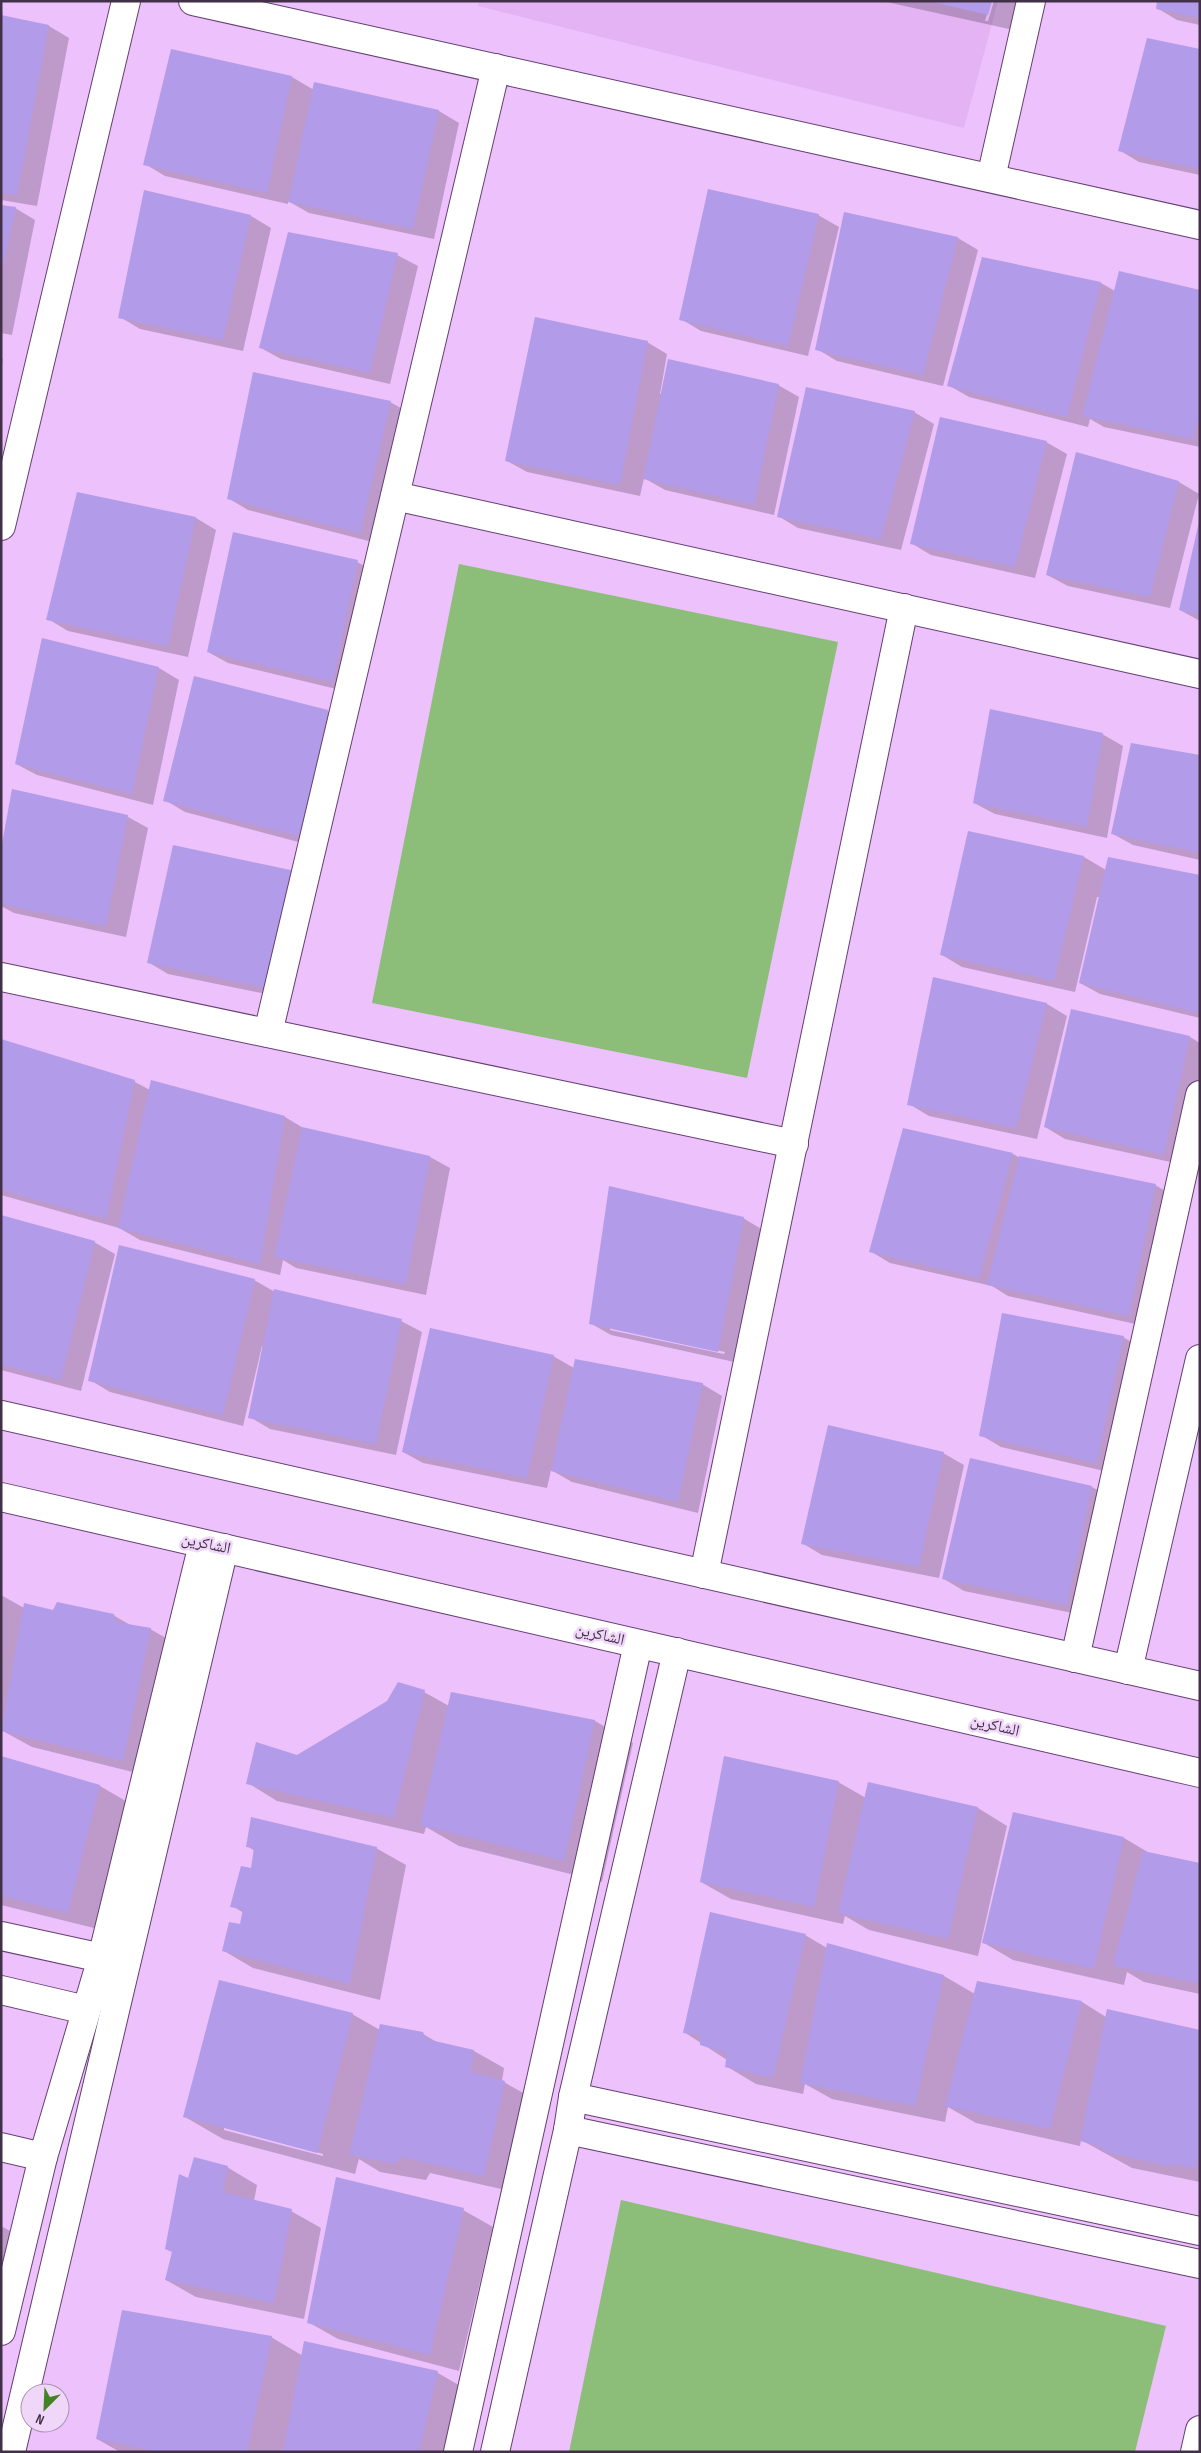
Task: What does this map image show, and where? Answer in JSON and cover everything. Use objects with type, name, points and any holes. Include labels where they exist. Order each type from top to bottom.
[{"type":"street","points":[[1,526],[126,1]]},
{"type":"street","points":[[991,178],[1031,1]]},
{"type":"street","points":[[196,2],[1200,224]]},
{"type":"street","points":[[268,1033],[496,68]]},
{"type":"street","points":[[395,496],[1200,674]]},
{"type":"street","points":[[704,1574],[904,608]]},
{"type":"street","points":[[1,977],[794,1144]]},
{"type":"street","points":[[1075,1658],[1200,1095]]},
{"type":"street","points":[[1128,1670],[1200,1359]]},
{"type":"street","points":[[1,1415],[1200,1686]]},
{"type":"street","name":"الشاكرين","points":[[1,1497],[1200,1773]]},
{"type":"street","points":[[1,2331],[43,2157],[102,1958],[213,1546]]},
{"type":"street","points":[[11,2452],[213,1546]]},
{"type":"street","points":[[458,2452],[638,1644]]},
{"type":"street","points":[[495,2452],[568,2130],[573,2096],[677,1652]]},
{"type":"street","points":[[1,1936],[102,1958]]},
{"type":"street","points":[[1,1990],[86,2010]]},
{"type":"street","points":[[573,2096],[1200,2230]]},
{"type":"street","points":[[568,2130],[1200,2264]]},
{"type":"street","points":[[1,2147],[43,2157]]},
{"type":"street","points":[[1195,2452],[1200,2430]]},
{"type":"shaded area","points":[[480,1],[998,1],[964,128],[478,6]]},
{"type":"green space","points":[[459,564],[838,642],[747,1078],[372,1003]]},
{"type":"green space","points":[[621,2200],[1166,2326],[1135,2452],[569,2452]]},
{"type":"building","points":[[929,1],[992,1],[988,15]]},
{"type":"building","points":[[1157,1],[1200,1],[1200,18],[1156,9]]},
{"type":"building","points":[[1,15],[49,25],[17,195],[1,193]]},
{"type":"building","points":[[1147,38],[1200,49],[1200,169],[1118,151]]},
{"type":"building","points":[[171,49],[292,76],[267,193],[143,165]]},
{"type":"building","points":[[314,82],[439,110],[413,229],[288,202]]},
{"type":"building","points":[[708,189],[819,214],[788,346],[679,320]]},
{"type":"building","points":[[144,190],[251,215],[223,340],[118,318]]},
{"type":"building","points":[[1,205],[16,207],[2,272],[1,272]]},
{"type":"building","points":[[844,212],[958,237],[923,375],[815,350]]},
{"type":"building","points":[[288,232],[398,253],[370,373],[259,348]]},
{"type":"building","points":[[982,257],[1101,282],[1067,417],[947,386]]},
{"type":"building","points":[[1119,271],[1200,290],[1200,414],[1193,439],[1082,416]]},
{"type":"building","points":[[535,317],[648,341],[620,485],[505,461]]},
{"type":"building","points":[[668,359],[779,384],[754,505],[643,479]]},
{"type":"building","points":[[253,372],[391,401],[360,533],[227,499]]},
{"type":"building","points":[[806,387],[915,411],[881,539],[777,517]]},
{"type":"building","points":[[940,417],[1047,441],[1015,567],[910,544]]},
{"type":"building","points":[[1076,452],[1179,481],[1150,597],[1046,575]]},
{"type":"building","points":[[77,492],[196,517],[168,646],[46,620]]},
{"type":"building","points":[[1200,522],[1200,615],[1179,610]]},
{"type":"building","points":[[233,532],[358,560],[333,682],[207,652]]},
{"type":"building","points":[[42,638],[159,667],[132,794],[15,764]]},
{"type":"building","points":[[194,676],[328,710],[301,837],[163,801]]},
{"type":"building","points":[[990,709],[1103,733],[1087,827],[973,803]]},
{"type":"building","points":[[1131,743],[1200,755],[1200,853],[1111,834]]},
{"type":"building","points":[[12,789],[128,815],[106,926],[1,904],[1,849]]},
{"type":"building","points":[[968,831],[1084,856],[1054,981],[940,955]]},
{"type":"building","points":[[173,845],[295,871],[266,988],[147,963]]},
{"type":"building","points":[[1108,857],[1200,875],[1199,1013],[1079,983]]},
{"type":"building","points":[[933,977],[1047,1003],[1016,1128],[907,1105]]},
{"type":"building","points":[[1071,1009],[1190,1036],[1164,1155],[1044,1127]]},
{"type":"building","points":[[1,1039],[135,1080],[106,1219],[1,1190]]},
{"type":"building","points":[[151,1080],[285,1116],[260,1264],[118,1228]]},
{"type":"building","points":[[302,1127],[430,1156],[406,1284],[274,1257]]},
{"type":"building","points":[[903,1128],[1013,1153],[979,1278],[869,1252]]},
{"type":"building","points":[[1019,1156],[1156,1184],[1129,1316],[987,1285]]},
{"type":"building","points":[[609,1186],[744,1217],[718,1352],[589,1324]]},
{"type":"building","points":[[1,1215],[95,1241],[61,1380],[1,1365]]},
{"type":"building","points":[[119,1245],[255,1279],[223,1415],[88,1381]]},
{"type":"building","points":[[274,1289],[402,1319],[376,1444],[248,1418]]},
{"type":"building","points":[[1002,1313],[1124,1336],[1097,1463],[979,1436]]},
{"type":"building","points":[[430,1328],[554,1355],[527,1478],[402,1452]]},
{"type":"building","points":[[575,1359],[703,1383],[678,1502],[551,1471]]},
{"type":"building","points":[[828,1425],[944,1452],[919,1567],[801,1544]]},
{"type":"building","points":[[970,1458],[1092,1486],[1067,1605],[942,1579]]},
{"type":"building","points":[[57,1602],[114,1614],[116,1622],[151,1628],[123,1761],[1,1731],[24,1603],[53,1610]]},
{"type":"building","points":[[398,1682],[425,1690],[394,1818],[246,1784],[256,1742],[297,1755],[387,1701]]},
{"type":"building","points":[[451,1692],[595,1720],[564,1861],[420,1825]]},
{"type":"building","points":[[1,1756],[100,1785],[68,1913],[1,1896]]},
{"type":"building","points":[[724,1756],[839,1781],[814,1907],[700,1882]]},
{"type":"building","points":[[868,1782],[978,1807],[948,1939],[838,1913]]},
{"type":"building","points":[[1013,1812],[1124,1837],[1094,1969],[982,1943]]},
{"type":"building","points":[[251,1817],[377,1847],[350,1984],[222,1951],[229,1922],[240,1924],[243,1909],[230,1907],[241,1866],[251,1868],[254,1848],[246,1847]]},
{"type":"building","points":[[1143,1851],[1200,1863],[1200,1984],[1113,1965]]},
{"type":"building","points":[[710,1912],[806,1934],[773,2078],[725,2067],[727,2053],[700,2045],[700,2035],[683,2033]]},
{"type":"building","points":[[827,1943],[944,1975],[915,2106],[800,2083]]},
{"type":"building","points":[[219,1980],[353,2013],[317,2153],[183,2117]]},
{"type":"building","points":[[977,1981],[1082,2001],[1050,2129],[945,2106]]},
{"type":"building","points":[[1107,2009],[1200,2030],[1200,2151],[1196,2169],[1174,2164],[1173,2167],[1101,2151],[1103,2147],[1080,2141]]},
{"type":"building","points":[[380,2024],[423,2032],[426,2039],[474,2050],[471,2072],[505,2081],[484,2176],[400,2157],[396,2164],[349,2155]]},
{"type":"building","points":[[194,2157],[228,2166],[223,2192],[292,2209],[274,2303],[165,2280],[172,2252],[165,2249],[179,2174],[188,2178]]},
{"type":"building","points":[[336,2177],[464,2208],[430,2355],[307,2323]]},
{"type":"building","points":[[122,2310],[272,2336],[247,2452],[159,2452],[96,2439]]},
{"type":"building","points":[[304,2341],[438,2371],[419,2452],[283,2452]]}]
